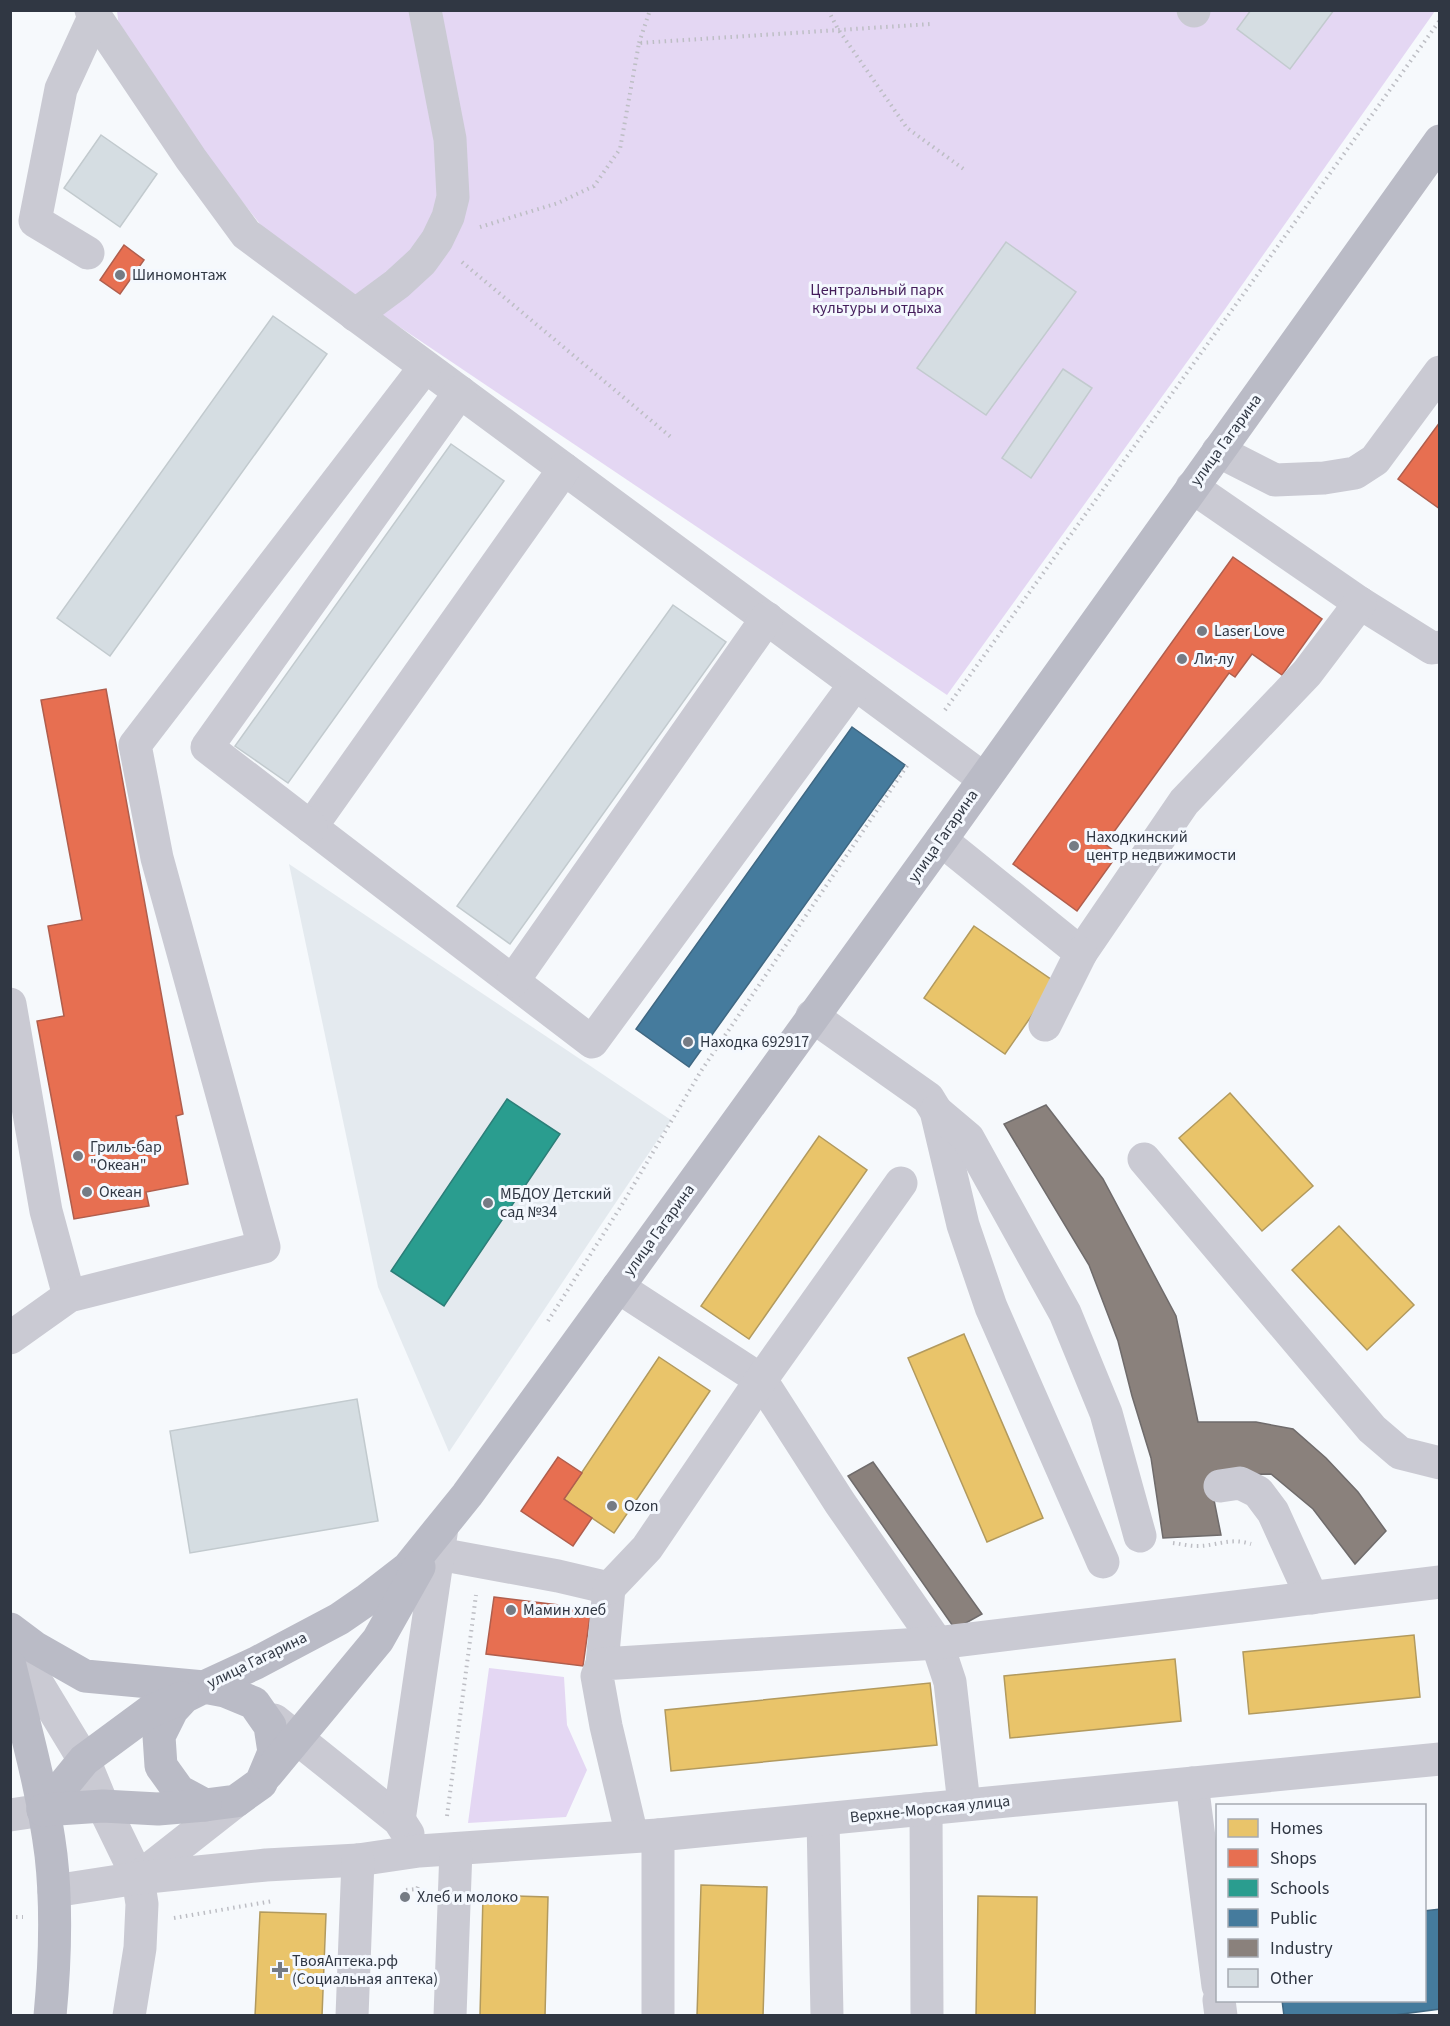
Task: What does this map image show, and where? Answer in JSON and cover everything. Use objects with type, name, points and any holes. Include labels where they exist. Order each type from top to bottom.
[{"type":"main road","name":"улица Гагарина","points":[[234,1796],[295,1739],[378,1640],[467,1495],[941,840],[1440,141]]},
{"type":"main road","name":"улица Гагарина","points":[[43,1810],[84,1760],[149,1712],[256,1663],[339,1619],[408,1568],[440,1540]]},
{"type":"main road","name":"улица Гагарина","points":[[10,1629],[34,1647],[85,1676],[194,1692]]},
{"type":"main road","points":[[10,1666],[51,1855],[54,1891],[53,1988],[50,2016]]},
{"type":"main road","points":[[43,1810],[103,1806],[158,1809],[234,1796],[273,1752],[270,1726],[254,1703],[225,1691],[194,1692],[172,1710],[159,1736],[161,1766],[179,1791],[234,1796]]},
{"type":"street","points":[[355,315],[397,284],[422,261],[448,217],[453,196],[450,139],[425,10]]},
{"type":"street","points":[[88,253],[35,221],[61,89],[93,13]]},
{"type":"street","points":[[93,13],[191,159],[246,234],[984,779]]},
{"type":"street","points":[[10,1338],[69,1296],[264,1247],[157,858],[135,745],[425,367]]},
{"type":"street","points":[[1218,451],[1275,480],[1324,478],[1355,473],[1375,460],[1440,372]]},
{"type":"street","points":[[460,392],[207,747],[592,1042],[855,684]]},
{"type":"street","points":[[311,827],[564,469]]},
{"type":"street","points":[[1192,487],[1360,603],[1432,648],[1440,647]]},
{"type":"street","points":[[1045,1025],[1081,954],[1184,802],[1307,674],[1360,603]]},
{"type":"street","points":[[513,981],[767,618]]},
{"type":"street","points":[[941,840],[1081,954]]},
{"type":"street","points":[[10,1004],[46,1211],[69,1296]]},
{"type":"street","points":[[812,1016],[928,1098],[936,1111],[968,1138],[1065,1313],[1106,1413],[1140,1536]]},
{"type":"street","points":[[936,1111],[963,1225],[991,1307],[1103,1562]]},
{"type":"street","points":[[1144,1160],[1372,1429],[1400,1453],[1440,1463]]},
{"type":"street","points":[[658,2016],[645,1836],[606,1726],[597,1676],[602,1664],[609,1588],[647,1548],[761,1380],[901,1183]]},
{"type":"street","points":[[618,1287],[761,1380],[840,1503],[937,1642],[950,1682],[964,1804]]},
{"type":"street","points":[[1220,1486],[1240,1483],[1258,1492],[1274,1512],[1312,1598]]},
{"type":"street","points":[[399,1820],[440,1540],[558,1576],[609,1588]]},
{"type":"street","points":[[602,1664],[937,1642],[1440,1582]]},
{"type":"street","points":[[10,1638],[84,1760],[103,1806],[138,1878],[142,1904],[140,1948],[129,2016]]},
{"type":"street","points":[[254,1703],[295,1739],[399,1820],[419,1851]]},
{"type":"street","name":"Верхне-Морская улица","points":[[54,1891],[138,1878],[266,1865],[358,1860],[419,1851],[645,1836],[823,1820],[964,1804],[1440,1759]]},
{"type":"street","points":[[1192,1783],[1216,1970]]},
{"type":"street","points":[[138,1878],[234,1796]]},
{"type":"street","points":[[926,1809],[927,2016]]},
{"type":"street","points":[[10,1815],[43,1810]]},
{"type":"street","points":[[823,1820],[827,2016]]},
{"type":"street","points":[[450,2016],[456,1850]]},
{"type":"street","points":[[352,2016],[358,1860]]},
{"type":"path","points":[[436,240],[558,203],[594,186],[621,149],[639,43],[650,10]]},
{"type":"path","points":[[828,10],[838,29],[907,128],[964,170]]},
{"type":"path","points":[[639,43],[931,24]]},
{"type":"path","points":[[436,240],[672,438]]},
{"type":"path","points":[[1140,1536],[1159,1542],[1199,1546],[1223,1541],[1242,1541],[1293,1556]]},
{"type":"shaded area","name":"МБДОУ Детский сад №34","points":[[289,864],[671,1120],[449,1452],[378,1287]]},
{"type":"green space","name":"Центральный парк культуры и отдыха","points":[[117,11],[1435,11],[1223,312],[947,695],[271,238],[199,147],[119,27]]},
{"type":"green space","points":[[489,1668],[564,1677],[567,1725],[587,1770],[566,1817],[468,1823]]},
{"type":"building: Homes","points":[[974,926],[1055,982],[1005,1054],[924,998]]},
{"type":"building: Homes","points":[[1230,1093],[1313,1186],[1262,1231],[1179,1138]]},
{"type":"building: Homes","points":[[819,1136],[867,1170],[749,1339],[701,1306]]},
{"type":"building: Homes","points":[[1339,1226],[1414,1305],[1367,1350],[1292,1270]]},
{"type":"building: Homes","points":[[964,1334],[1043,1518],[987,1542],[908,1358]]},
{"type":"building: Homes","points":[[659,1357],[710,1391],[614,1533],[564,1499]]},
{"type":"building: Homes","points":[[1414,1635],[1420,1697],[1249,1714],[1243,1652]]},
{"type":"building: Homes","points":[[1175,1659],[1181,1721],[1010,1738],[1004,1676]]},
{"type":"building: Homes","points":[[930,1683],[937,1745],[671,1771],[665,1710]]},
{"type":"building: Homes","points":[[701,1885],[767,1887],[763,2016],[697,2016]]},
{"type":"building: Homes","points":[[483,1895],[548,1897],[545,2016],[480,2016]]},
{"type":"building: Homes","points":[[978,1896],[1037,1897],[1035,2016],[976,2016]]},
{"type":"building: Homes","points":[[260,1912],[326,1914],[322,2016],[255,2016]]},
{"type":"building: Shops","points":[[124,245],[144,260],[120,294],[100,280]]},
{"type":"building: Shops","points":[[1440,422],[1440,509],[1398,479]]},
{"type":"building: Shops","points":[[1233,557],[1322,619],[1282,675],[1252,654],[1235,677],[1229,673],[1105,844],[1118,854],[1077,911],[1013,864]]},
{"type":"building: Shops","points":[[106,689],[183,1114],[176,1116],[188,1184],[146,1192],[149,1206],[74,1219],[37,1021],[64,1016],[48,926],[82,920],[41,700]]},
{"type":"building: Shops","points":[[558,1457],[582,1473],[564,1499],[592,1518],[573,1546],[521,1511]]},
{"type":"building: Shops","points":[[494,1597],[591,1609],[583,1666],[486,1654]]},
{"type":"building: Schools","points":[[507,1099],[560,1134],[444,1306],[391,1271]]},
{"type":"building: Public","points":[[852,727],[905,765],[689,1067],[636,1029]]},
{"type":"building: Public","points":[[1440,1909],[1440,2009],[1387,2016],[1284,2016],[1282,2002],[1426,2002],[1426,1911]]},
{"type":"building: Industry","points":[[1046,1105],[1103,1179],[1176,1316],[1198,1422],[1256,1422],[1293,1429],[1326,1458],[1358,1492],[1386,1531],[1355,1564],[1313,1509],[1271,1474],[1209,1475],[1221,1535],[1163,1538],[1151,1458],[1118,1341],[1089,1265],[1004,1124]]},
{"type":"building: Industry","points":[[873,1462],[982,1614],[955,1629],[848,1476]]},
{"type":"building: Other","points":[[1251,10],[1334,10],[1290,69],[1237,29]]},
{"type":"building: Other","points":[[101,135],[157,174],[120,227],[64,188]]},
{"type":"building: Other","points":[[1006,242],[1076,292],[986,415],[917,368]]},
{"type":"building: Other","points":[[273,316],[327,354],[110,656],[57,618]]},
{"type":"building: Other","points":[[1063,369],[1092,388],[1031,478],[1002,458]]},
{"type":"building: Other","points":[[451,444],[504,481],[288,783],[235,746]]},
{"type":"building: Other","points":[[673,605],[726,642],[510,944],[457,906]]},
{"type":"building: Other","points":[[357,1399],[378,1521],[190,1553],[170,1431]]},
{"type":"place","name":"Шиномонтаж","points":[[120,275]]},
{"type":"place","name":"Laser Love","points":[[1202,631]]},
{"type":"place","name":"Ли-лу","points":[[1182,659]]},
{"type":"place","name":"Находкинский центр недвижимости","points":[[1074,846]]},
{"type":"place","name":"Находка 692917","points":[[688,1042]]},
{"type":"place","name":"Гриль-бар \"Океан\"","points":[[78,1156]]},
{"type":"place","name":"Океан","points":[[87,1192]]},
{"type":"place","name":"МБДОУ Детский сад №34","points":[[488,1203]]},
{"type":"place","name":"Ozon","points":[[612,1506]]},
{"type":"place","name":"Мамин хлеб","points":[[511,1610]]},
{"type":"place","name":"Хлеб и молоко","points":[[405,1897]]},
{"type":"place","name":"ТвояАптека.рф (Социальная аптека)","points":[[280,1970]]}]
